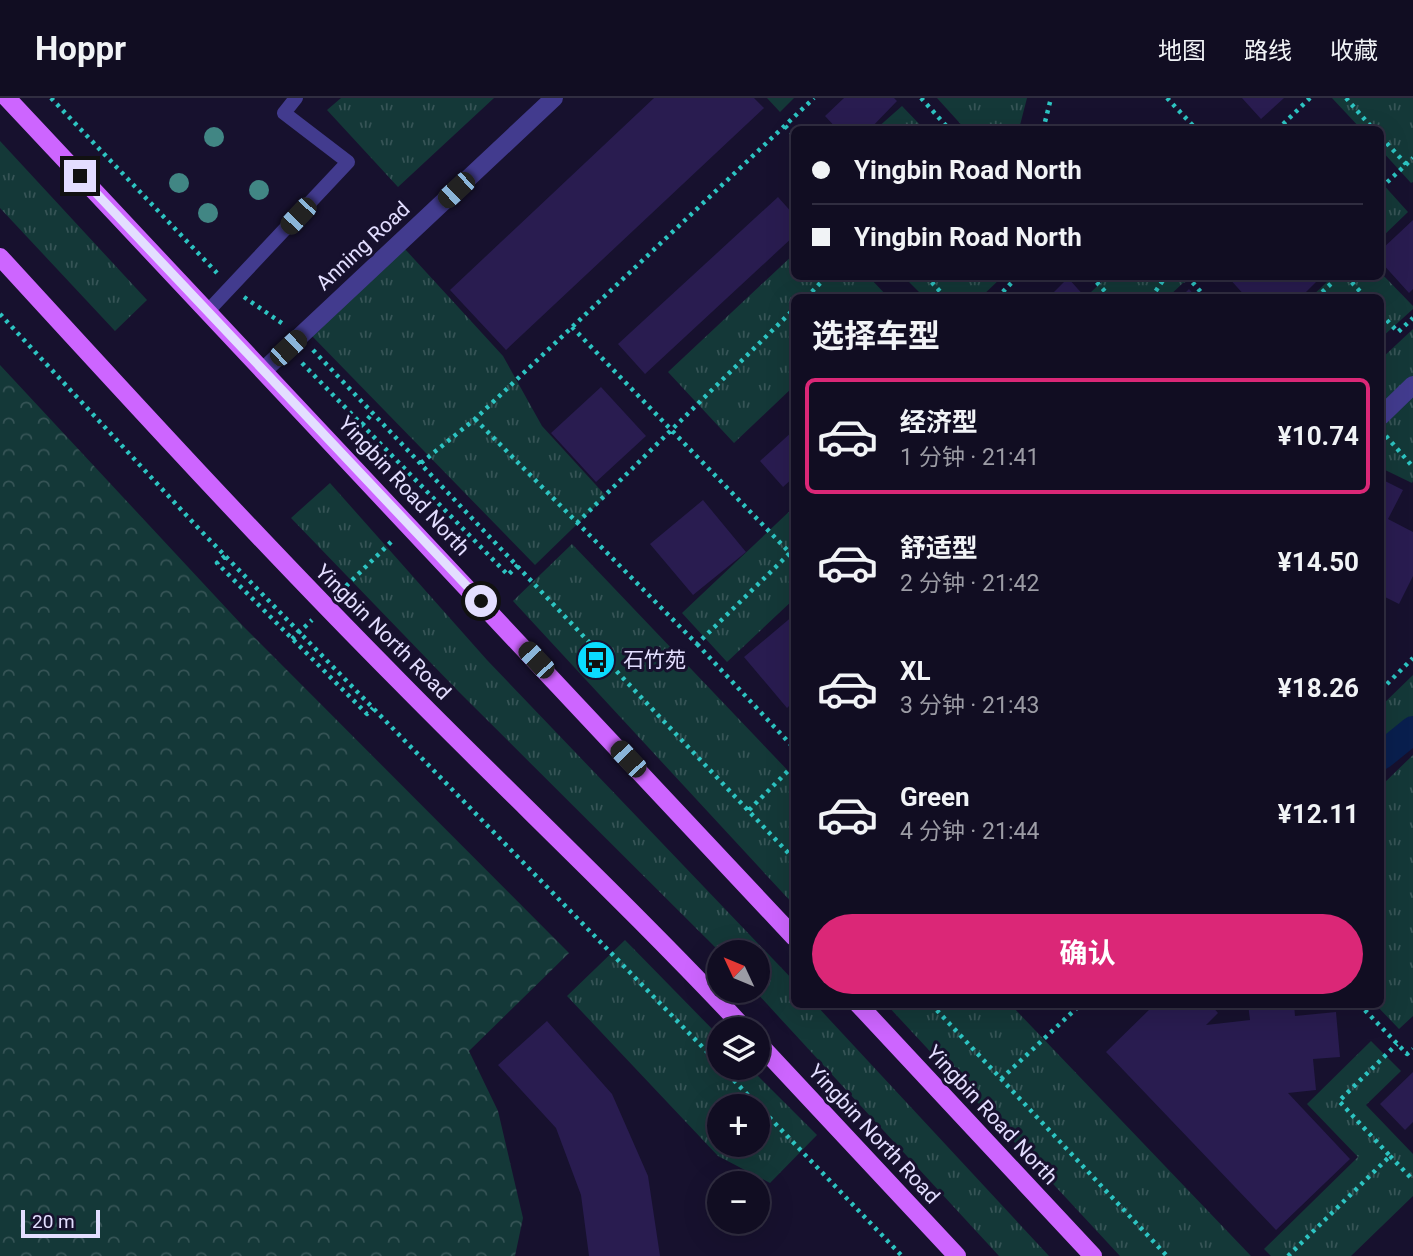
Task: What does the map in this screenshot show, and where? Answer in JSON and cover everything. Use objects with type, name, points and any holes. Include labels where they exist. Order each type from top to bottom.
[{"type":"main road","name":"Yingbin Road North","points":[[7,98],[791,934]]},
{"type":"main road","name":"Yingbin North Road","points":[[0,257],[251,530],[400,682],[661,939],[734,1017]]},
{"type":"main road","name":"Yingbin Road North","points":[[862,1008],[1093,1256]]},
{"type":"main road","name":"Yingbin North Road","points":[[770,1056],[957,1256]]},
{"type":"street","name":"Anning Road","points":[[264,370],[554,98]]},
{"type":"street","points":[[1384,413],[1413,385]]},
{"type":"lane","points":[[208,311],[348,162],[284,113],[296,98]]},
{"type":"path","points":[[51,98],[231,288],[373,413],[791,856]]},
{"type":"path","points":[[421,463],[475,419],[814,98]]},
{"type":"path","points":[[1044,126],[1051,98]]},
{"type":"path","points":[[1167,98],[1193,126]]},
{"type":"path","points":[[1281,126],[1310,98]]},
{"type":"path","points":[[1346,98],[1370,126]]},
{"type":"path","points":[[923,99],[947,126]]},
{"type":"path","points":[[785,126],[791,133]]},
{"type":"path","points":[[1384,140],[1406,164]]},
{"type":"path","points":[[1384,185],[1413,158]]},
{"type":"path","points":[[810,294],[823,280]]},
{"type":"path","points":[[930,280],[942,294]]},
{"type":"path","points":[[1001,294],[1014,280]]},
{"type":"path","points":[[1095,280],[1107,294]]},
{"type":"path","points":[[1190,280],[1203,294]]},
{"type":"path","points":[[1320,294],[1335,280]]},
{"type":"path","points":[[1350,280],[1362,294]]},
{"type":"path","points":[[577,523],[791,312]]},
{"type":"path","points":[[0,314],[225,556],[707,1052]]},
{"type":"path","points":[[1384,317],[1398,332],[1413,318]]},
{"type":"path","points":[[572,327],[791,549]]},
{"type":"path","points":[[294,342],[362,425],[508,575],[519,565]]},
{"type":"path","points":[[362,425],[373,413]]},
{"type":"path","points":[[475,419],[697,644],[791,745]]},
{"type":"path","points":[[1384,434],[1413,467]]},
{"type":"path","points":[[416,518],[435,499]]},
{"type":"path","points":[[340,592],[397,537]]},
{"type":"path","points":[[697,644],[791,551]]},
{"type":"path","points":[[225,556],[218,563],[367,714],[373,708]]},
{"type":"path","points":[[292,639],[321,611]]},
{"type":"path","points":[[1384,687],[1413,658]]},
{"type":"path","points":[[749,810],[791,768]]},
{"type":"path","points":[[935,1008],[1167,1256]]},
{"type":"path","points":[[1001,1079],[1077,1008]]},
{"type":"path","points":[[1363,1008],[1407,1054],[1413,1049]]},
{"type":"path","points":[[1397,1044],[1339,1101],[1413,1180]]},
{"type":"path","points":[[734,1080],[902,1256]]},
{"type":"path","points":[[1288,1256],[1390,1156]]},
{"type":"green space","points":[[341,98],[494,98],[398,187],[327,110]]},
{"type":"green space","points":[[767,98],[794,98],[780,112]]},
{"type":"green space","points":[[937,98],[1027,98],[1020,126],[962,126]]},
{"type":"green space","points":[[1332,98],[1413,98],[1413,182],[1411,183],[1384,153],[1384,126],[1358,126]]},
{"type":"green space","points":[[902,106],[921,126],[879,126]]},
{"type":"green space","points":[[0,141],[147,300],[115,331],[0,208]]},
{"type":"green space","points":[[1384,185],[1408,212],[1384,235]]},
{"type":"green space","points":[[404,248],[503,356],[542,426],[606,496],[535,565],[312,336]]},
{"type":"green space","points":[[791,257],[791,280],[872,280],[885,294],[791,294],[791,389],[734,443],[668,372]]},
{"type":"green space","points":[[1384,276],[1413,309],[1384,335],[1384,294],[1314,294],[1327,282],[1325,280],[1384,280]]},
{"type":"green space","points":[[907,280],[999,280],[984,294],[921,294]]},
{"type":"green space","points":[[1104,280],[1192,280],[1183,283],[1171,294],[1090,293]]},
{"type":"green space","points":[[1413,329],[1412,483],[1384,469],[1384,356]]},
{"type":"green space","points":[[0,365],[242,625],[569,953],[469,1051],[498,1111],[523,1218],[515,1256],[0,1256]]},
{"type":"green space","points":[[330,483],[487,660],[755,940],[708,940],[458,691],[291,518]]},
{"type":"green space","points":[[791,510],[791,602],[727,662],[682,613]]},
{"type":"green space","points":[[572,544],[791,774],[791,902],[513,601]]},
{"type":"green space","points":[[1413,675],[1413,716],[1384,739],[1384,703]]},
{"type":"green space","points":[[1413,755],[1413,1016],[1399,1029],[1379,1008],[1384,1008],[1384,783]]},
{"type":"green space","points":[[625,940],[707,1024],[707,1080],[762,1080],[817,1135],[770,1183],[770,1171],[747,1171],[720,1157],[770,1157],[770,1094],[707,1094],[707,1144],[567,996]]},
{"type":"green space","points":[[770,956],[791,978],[791,1008],[819,1008],[1049,1256],[999,1256],[766,1003],[770,1003]]},
{"type":"green space","points":[[890,1008],[1014,1008],[1251,1256],[1120,1256]]},
{"type":"green space","points":[[1371,1041],[1401,1071],[1366,1105],[1413,1154],[1413,1196],[1351,1256],[1271,1256],[1264,1249],[1358,1157],[1307,1104]]},
{"type":"building","points":[[654,98],[754,98],[764,108],[506,350],[450,290]]},
{"type":"building","points":[[844,98],[894,98],[897,101],[873,126],[834,126],[825,116]]},
{"type":"building","points":[[1242,98],[1284,98],[1261,119]]},
{"type":"building","points":[[778,197],[791,212],[791,239],[645,374],[618,344]]},
{"type":"building","points":[[1413,220],[1413,289],[1409,293],[1384,265],[1384,247]]},
{"type":"building","points":[[1066,280],[1070,280],[1082,294],[1052,294]]},
{"type":"building","points":[[1231,280],[1318,280],[1304,294],[1243,294]]},
{"type":"building","points":[[601,387],[646,436],[596,482],[551,433]]},
{"type":"building","points":[[791,433],[791,480],[783,487],[760,461]]},
{"type":"building","points":[[1384,480],[1403,490],[1388,519],[1413,532],[1413,576],[1399,604],[1384,596]]},
{"type":"building","points":[[703,500],[746,552],[693,595],[650,544]]},
{"type":"building","points":[[791,618],[791,704],[787,708],[744,657]]},
{"type":"building","points":[[1151,1008],[1214,1008],[1218,1013],[1206,1025],[1250,1020],[1248,1008],[1294,1008],[1295,1016],[1336,1012],[1340,1057],[1313,1059],[1316,1090],[1288,1093],[1350,1159],[1276,1230],[1106,1052]]},
{"type":"building","points":[[547,1021],[612,1094],[648,1176],[660,1256],[589,1256],[581,1195],[556,1128],[498,1065]]},
{"type":"building","points":[[1413,1072],[1413,1122],[1405,1130],[1380,1104]]},
{"type":"waterway","points":[[1384,754],[1413,730]]},
{"type":"place","name":"石竹苑","points":[[596,660]]},
{"type":"route","points":[[80,176],[481,601]]}]
